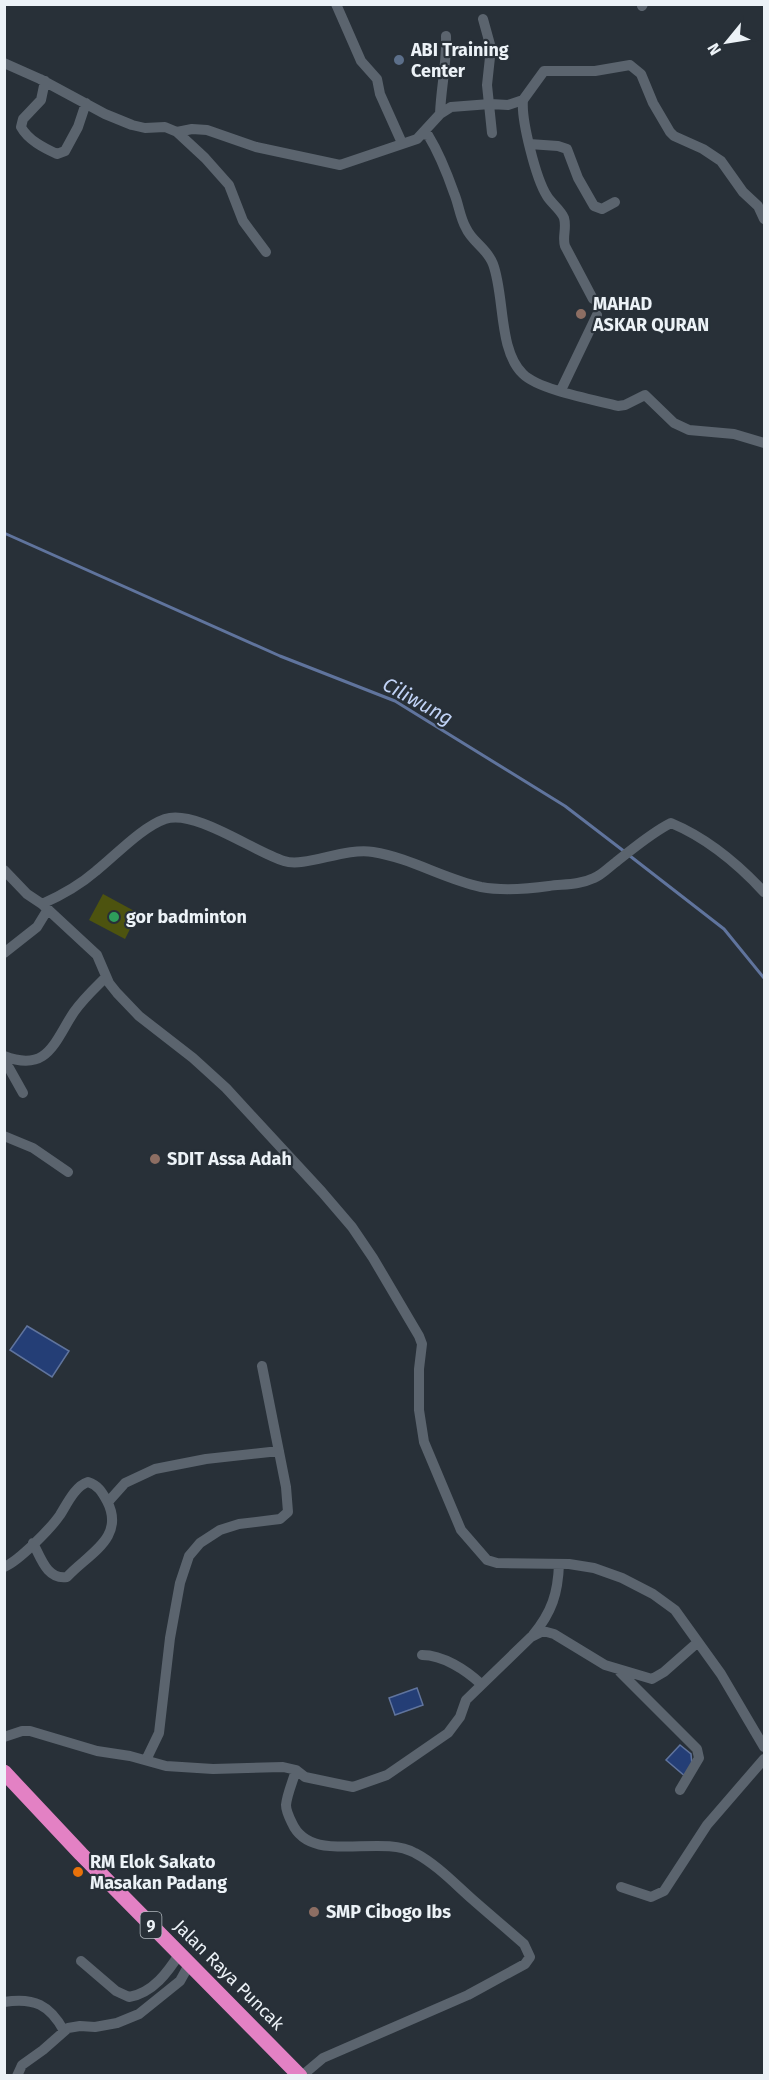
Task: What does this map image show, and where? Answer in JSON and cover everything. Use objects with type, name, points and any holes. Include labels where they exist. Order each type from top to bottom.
[{"type":"highway","name":"Jalan Raya Puncak","points":[[4,1772],[81,1854],[299,2075]]},
{"type":"street","points":[[336,4],[361,61],[377,79],[380,94],[402,143]]},
{"type":"street","points":[[483,19],[491,48],[487,80],[492,133]]},
{"type":"street","points":[[440,114],[441,91],[446,68],[446,36]]},
{"type":"street","points":[[4,63],[45,81],[105,114],[132,125],[145,128],[165,127],[177,132],[229,185],[243,221],[266,252]]},
{"type":"street","points":[[592,299],[565,246],[564,220],[538,180],[525,132],[523,100],[544,71],[595,70],[625,65],[634,67],[641,74],[653,103],[670,132],[721,161],[743,192],[758,206],[765,219]]},
{"type":"street","points":[[45,81],[41,100],[23,119],[21,127],[28,136],[50,151],[60,154],[65,151],[78,127],[86,103]]},
{"type":"street","points":[[177,132],[192,129],[207,130],[265,149],[346,165],[365,156],[412,141],[423,134],[440,114],[457,106],[508,105],[523,100]]},
{"type":"street","points":[[423,134],[428,135],[439,156],[455,194],[466,230],[483,247],[494,267],[503,320],[513,361],[519,370],[531,380],[618,406],[645,395],[675,423],[689,430],[734,434],[765,443]]},
{"type":"street","points":[[529,144],[558,146],[567,149],[578,178],[594,206],[602,209],[615,202]]},
{"type":"street","points":[[561,390],[597,315]]},
{"type":"street","points":[[4,953],[37,927],[45,907],[93,874],[153,825],[165,819],[174,818],[205,825],[284,862],[294,863],[348,852],[371,851],[457,880],[493,889],[526,889],[576,884],[595,878],[658,830],[671,823],[686,829],[713,847],[765,892]]},
{"type":"street","points":[[4,870],[27,894],[45,907],[97,956],[106,977],[117,993],[139,1016],[193,1058],[248,1111],[345,1219],[373,1258],[422,1344],[419,1369],[419,1410],[424,1442],[460,1530],[473,1547],[487,1560],[497,1563],[559,1564],[594,1568],[622,1578],[653,1594],[675,1610],[721,1674],[765,1747]]},
{"type":"street","points":[[4,1056],[29,1062],[45,1055],[57,1042],[76,1010],[106,977]]},
{"type":"street","points":[[4,1066],[9,1068],[23,1093]]},
{"type":"street","points":[[4,1136],[33,1149],[68,1172]]},
{"type":"street","points":[[146,1760],[159,1733],[170,1638],[180,1583],[189,1556],[200,1543],[220,1530],[239,1524],[280,1519],[286,1515],[288,1503],[262,1366]]},
{"type":"street","points":[[108,1502],[125,1483],[155,1469],[206,1459],[279,1451]]},
{"type":"street","points":[[4,1567],[16,1560],[59,1516],[82,1484],[94,1484],[108,1502],[113,1518],[106,1540],[65,1578],[50,1573],[33,1543]]},
{"type":"street","points":[[4,1737],[21,1731],[30,1731],[97,1751],[166,1766],[283,1767],[296,1770],[305,1777],[353,1787],[387,1775],[448,1733],[459,1717],[466,1700],[531,1637],[545,1620],[558,1585],[559,1564]]},
{"type":"street","points":[[531,1637],[546,1631],[598,1662],[617,1670],[656,1678],[698,1642]]},
{"type":"street","points":[[422,1655],[445,1659],[481,1684]]},
{"type":"street","points":[[617,1670],[697,1749],[699,1758],[680,1790]]},
{"type":"street","points":[[621,1887],[651,1897],[663,1891],[707,1825],[765,1759]]},
{"type":"street","points":[[296,1770],[287,1799],[287,1810],[301,1837],[314,1843],[335,1846],[377,1845],[404,1848],[413,1852],[449,1878],[524,1944],[530,1957],[525,1964],[468,1995],[323,2058],[304,2074],[299,2075]]},
{"type":"street","points":[[81,1961],[116,1991],[129,1997],[142,1993],[185,1958]]},
{"type":"street","points":[[17,2076],[22,2065],[64,2031],[76,2026],[95,2027],[129,2020],[180,1982],[185,1958]]},
{"type":"street","points":[[4,2002],[27,2002],[46,2008],[54,2014],[64,2031]]},
{"type":"green space","name":"gor badminton","points":[[103,894],[138,913],[125,939],[89,920]]},
{"type":"water","points":[[27,1326],[69,1351],[52,1377],[10,1350]]},
{"type":"water","points":[[417,1688],[423,1705],[395,1715],[389,1698]]},
{"type":"water","points":[[680,1745],[691,1754],[692,1765],[686,1777],[666,1760]]},
{"type":"waterway","name":"Ciliwung","points":[[4,533],[280,656],[395,701],[565,806],[625,852]]},
{"type":"waterway","name":"Ciliwung","points":[[630,856],[724,929],[764,978]]},
{"type":"place","name":"ABI Training Center","points":[[399,60]]},
{"type":"place","name":"MAHAD ASKAR QURAN","points":[[581,314]]},
{"type":"place","name":"gor badminton","points":[[114,917]]},
{"type":"place","name":"SDIT Assa Adah","points":[[155,1159]]},
{"type":"place","name":"RM Elok Sakato Masakan Padang","points":[[78,1872]]},
{"type":"place","name":"SMP Cibogo Ibs","points":[[314,1912]]}]
